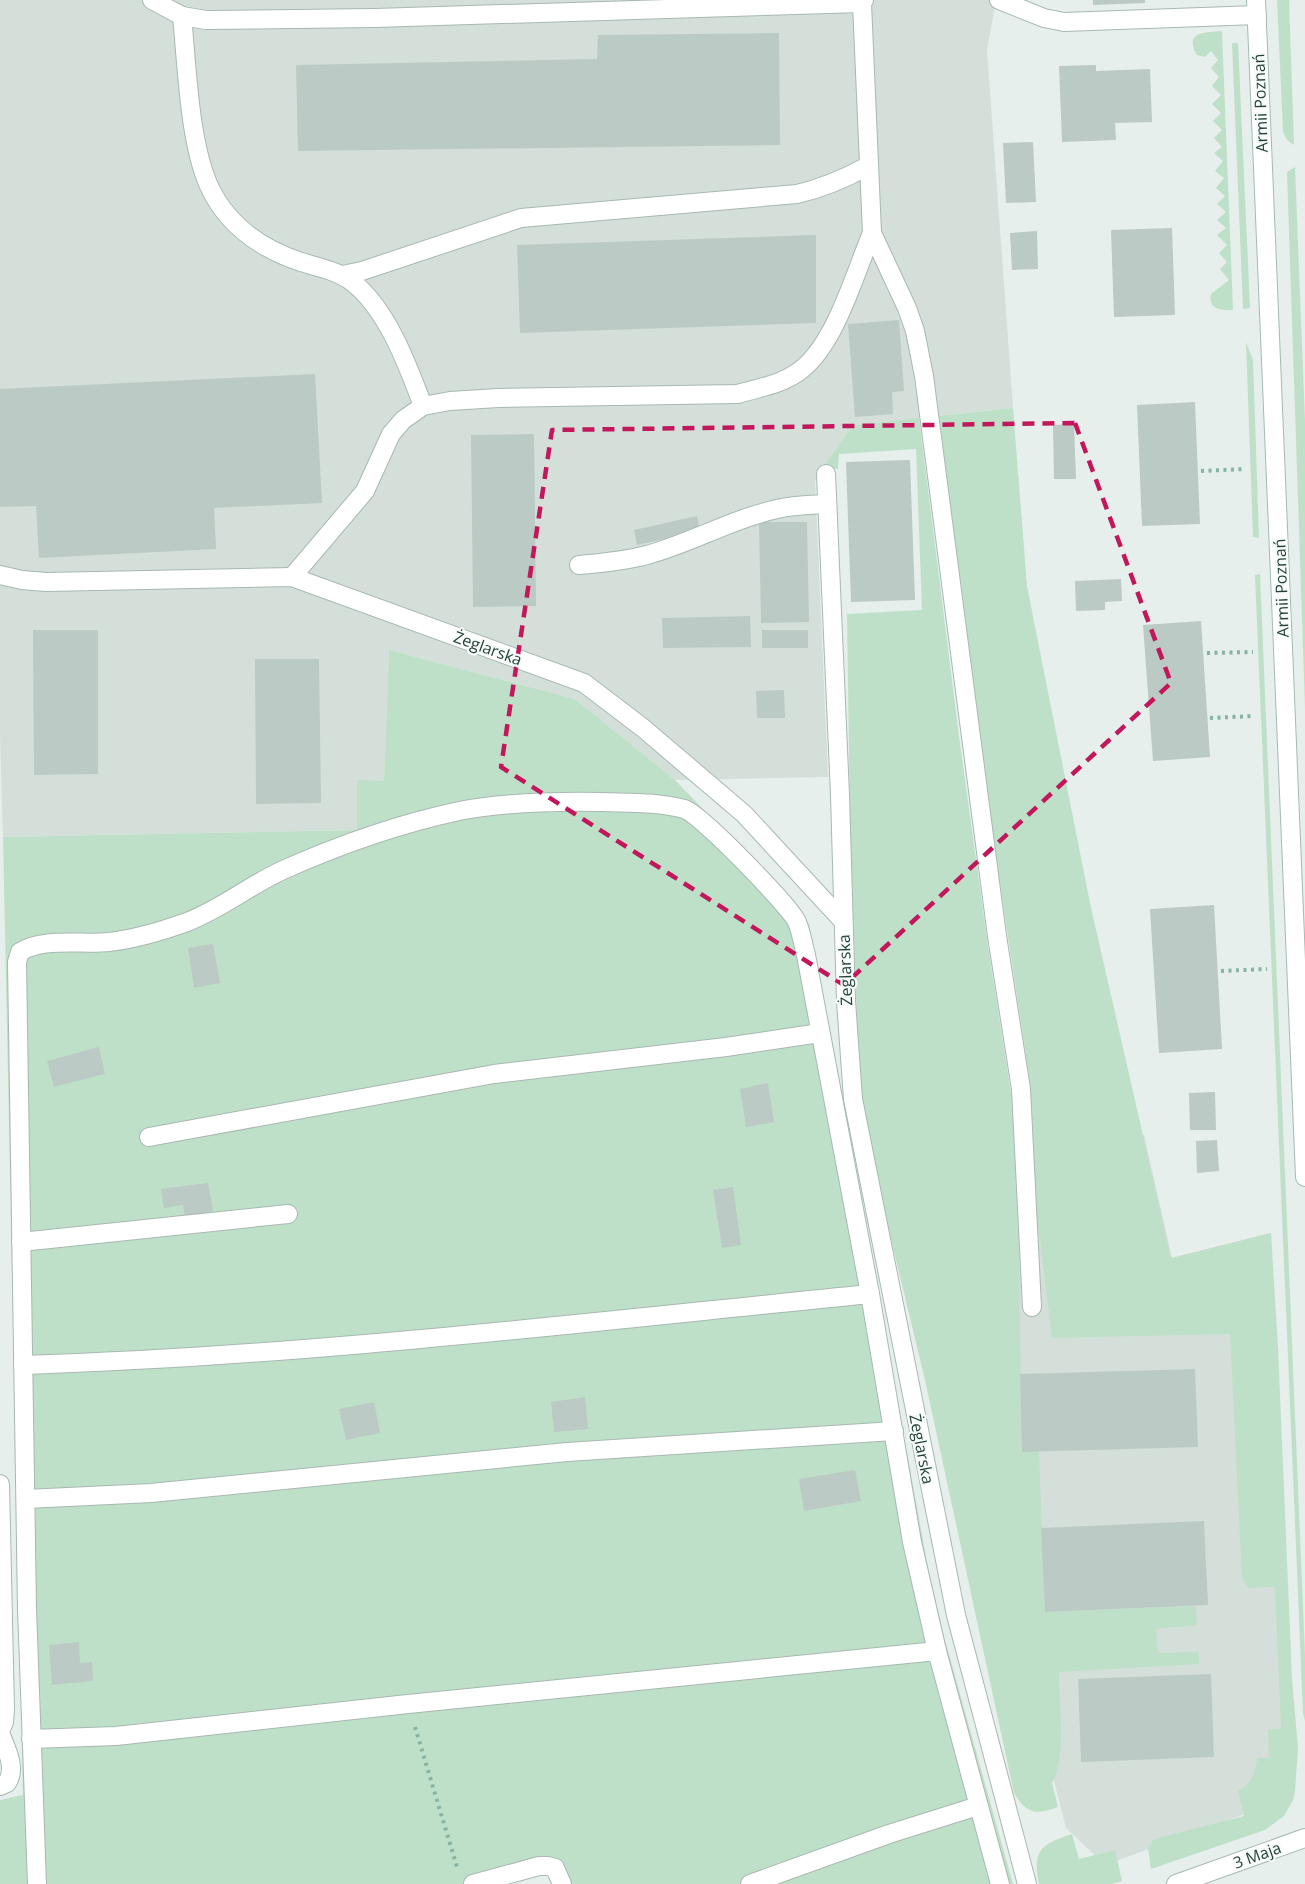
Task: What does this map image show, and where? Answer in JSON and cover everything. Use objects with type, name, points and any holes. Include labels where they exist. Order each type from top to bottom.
[{"type":"street","points":[[152,0],[182,16],[206,20],[375,9],[863,1],[872,233],[907,308],[915,331],[924,376],[997,936],[1021,1089],[1032,1306]]},
{"type":"street","points":[[999,0],[1044,18],[1064,22],[1257,7]]},
{"type":"street","name":"Armii Poznań","points":[[1257,7],[1305,1177]]},
{"type":"street","points":[[182,16],[193,118],[201,162],[210,187],[224,211],[250,238],[282,256],[342,275],[354,283],[372,302],[387,325],[409,368],[423,406]]},
{"type":"street","points":[[342,275],[521,218],[797,194],[844,180],[868,166]]},
{"type":"street","points":[[292,577],[364,490],[391,434],[402,420],[423,406],[450,401],[498,398],[737,394],[772,385],[801,369],[817,353],[831,331],[872,233]]},
{"type":"street","points":[[826,474],[843,921]]},
{"type":"street","points":[[579,565],[648,555],[776,509],[797,505],[827,504]]},
{"type":"street","name":"Żeglarska","points":[[0,575],[46,582],[292,577],[584,683],[643,728],[744,814],[843,921],[848,1046],[853,1099],[956,1615],[1027,1884]]},
{"type":"street","points":[[37,1884],[31,1739],[23,1365],[16,962],[20,952],[29,946],[41,944],[105,942],[146,936],[189,921],[284,870],[386,831],[458,811],[493,806],[568,801],[643,803],[687,809],[706,824],[773,891],[796,920],[806,955],[870,1294],[912,1542],[937,1652],[1000,1884]]},
{"type":"street","points":[[149,1137],[495,1074],[726,1047],[820,1033]]},
{"type":"street","points":[[21,1242],[288,1214]]},
{"type":"street","points":[[23,1365],[140,1361],[321,1349],[870,1294]]},
{"type":"street","points":[[26,1499],[151,1493],[567,1452],[894,1431]]},
{"type":"street","points":[[0,1484],[5,1710],[0,1732],[9,1756],[11,1775],[7,1783],[0,1786]]},
{"type":"street","points":[[31,1739],[116,1736],[408,1704],[937,1652]]},
{"type":"street","points":[[750,1884],[889,1834],[978,1806]]},
{"type":"street","name":"3 Maja","points":[[1176,1884],[1305,1838]]},
{"type":"street","points":[[473,1884],[539,1866],[555,1868],[562,1884]]},
{"type":"path","points":[[1201,471],[1245,469]]},
{"type":"path","points":[[1207,653],[1253,651]]},
{"type":"path","points":[[1210,718],[1255,716]]},
{"type":"path","points":[[1221,971],[1267,969]]},
{"type":"path","points":[[408,1704],[459,1873]]},
{"type":"highlighted area","points":[[1075,423],[1171,683],[844,985],[501,767],[552,430]]},
{"type":"shaded area","points":[[0,0],[996,0],[987,50],[1013,408],[853,425],[815,480],[828,777],[675,780],[575,699],[389,650],[384,782],[357,781],[357,830],[3,837],[0,736]]},
{"type":"shaded area","points":[[1144,1135],[1172,1258],[1271,1233],[1286,1799],[1105,1865],[1066,1828],[993,1545],[920,1145]]},
{"type":"green space","points":[[1277,0],[1289,0],[1294,145],[1287,140],[1283,132]]},
{"type":"green space","points":[[1222,31],[1233,310],[1216,308],[1211,303],[1211,294],[1229,280],[1220,269],[1227,262],[1219,253],[1227,245],[1217,235],[1226,228],[1217,220],[1226,212],[1217,204],[1225,196],[1216,188],[1224,178],[1215,171],[1223,161],[1214,153],[1222,147],[1214,138],[1222,130],[1213,121],[1221,113],[1212,104],[1221,95],[1212,86],[1219,77],[1211,68],[1218,60],[1211,51],[1205,57],[1197,55],[1193,47],[1193,42],[1198,35]]},
{"type":"green space","points":[[1232,43],[1238,43],[1250,308],[1243,309]]},
{"type":"green space","points":[[1295,167],[1305,421],[1305,708],[1287,172]]},
{"type":"green space","points":[[1246,342],[1253,360],[1259,538],[1253,537]]},
{"type":"green space","points":[[1013,408],[1027,586],[1090,903],[1171,1258],[1271,1233],[1292,1678],[1298,1748],[1295,1792],[1284,1816],[1265,1830],[1151,1869],[1148,1848],[1154,1839],[1244,1816],[1238,1791],[1252,1778],[1257,1758],[1269,1758],[1268,1730],[1281,1729],[1275,1587],[1249,1588],[1242,1579],[1230,1334],[1052,1338],[1038,1225],[1030,1082],[999,878],[939,416]]},
{"type":"green space","points":[[919,418],[959,736],[1012,1099],[1019,1254],[1022,1451],[1039,1451],[1045,1612],[1196,1606],[1197,1625],[1156,1629],[1158,1653],[1199,1652],[1199,1664],[1059,1672],[1061,1745],[1057,1772],[1052,1783],[1058,1807],[1038,1812],[1027,1809],[1014,1793],[925,1380],[891,1239],[859,1082],[850,819],[847,614],[922,610],[916,449],[839,454],[838,469],[822,469],[853,425]]},
{"type":"green space","points":[[1260,574],[1305,1655],[1305,1721],[1255,575]]},
{"type":"green space","points":[[389,650],[575,699],[675,780],[800,910],[809,924],[929,1573],[945,1640],[1013,1884],[555,1884],[546,1873],[497,1884],[0,1884],[0,1800],[23,1795],[3,837],[357,830],[357,780],[384,781]]},
{"type":"green space","points":[[1072,1834],[1079,1859],[1115,1850],[1122,1881],[1112,1884],[1039,1884],[1037,1863],[1041,1850],[1053,1841]]},
{"type":"building","points":[[1093,0],[1145,0],[1145,3],[1093,5]]},
{"type":"building","points":[[779,33],[780,145],[298,151],[296,65],[597,59],[598,35]]},
{"type":"building","points":[[1096,65],[1096,71],[1150,69],[1152,122],[1115,123],[1116,140],[1062,142],[1059,66]]},
{"type":"building","points":[[1033,142],[1036,202],[1006,203],[1003,143]]},
{"type":"building","points":[[1172,228],[1175,315],[1114,317],[1111,230]]},
{"type":"building","points":[[1037,231],[1038,269],[1012,270],[1010,233]]},
{"type":"building","points":[[816,235],[816,323],[520,333],[517,245]]},
{"type":"building","points":[[899,320],[904,391],[892,392],[893,414],[855,417],[848,324]]},
{"type":"building","points":[[315,374],[322,503],[214,508],[216,549],[39,558],[36,506],[0,507],[0,389]]},
{"type":"building","points":[[1195,402],[1200,524],[1142,526],[1137,405]]},
{"type":"building","points":[[1074,424],[1076,479],[1054,479],[1053,425]]},
{"type":"building","points":[[534,434],[536,606],[473,607],[471,435]]},
{"type":"building","points":[[910,460],[915,600],[851,602],[846,462]]},
{"type":"building","points":[[697,516],[700,531],[637,545],[634,530]]},
{"type":"building","points":[[759,522],[807,522],[809,622],[761,623]]},
{"type":"building","points":[[1121,579],[1122,601],[1105,602],[1105,610],[1076,611],[1075,581]]},
{"type":"building","points":[[750,616],[751,647],[663,648],[662,618]]},
{"type":"building","points":[[1201,621],[1210,757],[1153,761],[1143,625]]},
{"type":"building","points":[[33,630],[98,630],[98,774],[34,775]]},
{"type":"building","points":[[762,630],[808,630],[808,648],[762,648]]},
{"type":"building","points":[[255,659],[319,659],[321,803],[256,804]]},
{"type":"building","points":[[784,690],[785,718],[757,718],[756,691]]},
{"type":"building","points":[[1214,905],[1222,1049],[1159,1053],[1150,909]]},
{"type":"building","points":[[213,944],[220,983],[194,988],[188,948]]},
{"type":"building","points":[[99,1047],[105,1074],[54,1087],[47,1061]]},
{"type":"building","points":[[768,1083],[774,1122],[746,1127],[740,1089]]},
{"type":"building","points":[[1215,1092],[1216,1130],[1190,1130],[1189,1093]]},
{"type":"building","points":[[1217,1140],[1219,1171],[1197,1173],[1196,1141]]},
{"type":"building","points":[[208,1183],[213,1211],[185,1217],[183,1205],[164,1208],[161,1189]]},
{"type":"building","points":[[733,1187],[741,1245],[722,1248],[713,1190]]},
{"type":"building","points":[[1195,1369],[1198,1447],[1022,1452],[1020,1374]]},
{"type":"building","points":[[585,1397],[588,1429],[554,1432],[551,1402]]},
{"type":"building","points":[[374,1402],[380,1433],[346,1440],[339,1409]]},
{"type":"building","points":[[855,1470],[861,1501],[804,1511],[799,1479]]},
{"type":"building","points":[[1204,1521],[1208,1605],[1045,1612],[1041,1528]]},
{"type":"building","points":[[79,1642],[80,1663],[92,1662],[93,1681],[52,1685],[49,1645]]},
{"type":"building","points":[[1211,1674],[1214,1757],[1081,1762],[1078,1679]]}]
